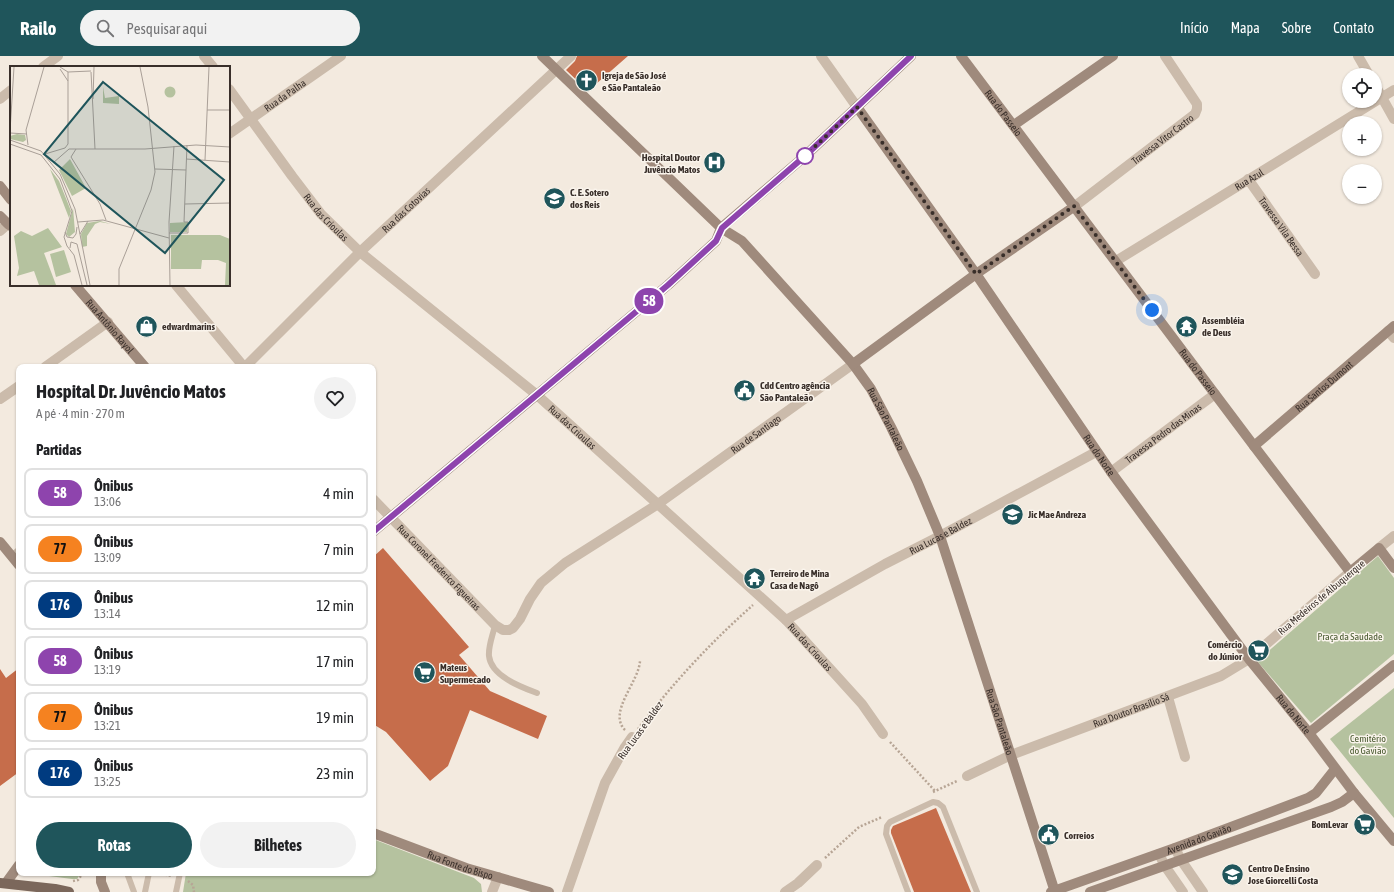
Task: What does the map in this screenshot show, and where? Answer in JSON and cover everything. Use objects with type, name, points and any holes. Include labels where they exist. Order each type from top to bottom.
[{"type":"main road","points":[[3,883],[69,892]]},
{"type":"street","points":[[44,66],[58,56]]},
{"type":"street","points":[[204,56],[211,66]]},
{"type":"street","name":"Rua da Palha","points":[[230,133],[341,56]]},
{"type":"street","name":"Rua São Pantaleão","points":[[542,56],[722,228],[742,241],[853,364],[871,390],[917,480],[940,536],[1053,891]]},
{"type":"street","name":"Rua das Cotovias","points":[[247,364],[360,252],[571,56]]},
{"type":"street","name":"Rua do Norte","points":[[821,56],[976,274],[1096,452],[1249,659],[1309,733],[1354,794],[1394,841]]},
{"type":"street","points":[[376,530],[684,270],[716,241],[722,228],[805,156],[911,56]]},
{"type":"street","name":"Rua do Passeio","points":[[962,56],[1350,572]]},
{"type":"street","points":[[1014,125],[1113,56]]},
{"type":"street","name":"Travessa Vitor Castro","points":[[1074,206],[1195,114],[1197,104],[1165,56]]},
{"type":"street","points":[[1358,56],[1365,68]]},
{"type":"street","name":"Rua das Crioulas","points":[[230,90],[321,214],[360,252],[537,395],[786,620],[862,704],[883,734]]},
{"type":"street","name":"Rua Azul","points":[[1382,97],[1394,90]]},
{"type":"street","points":[[0,99],[10,91]]},
{"type":"street","points":[[1382,97],[1394,119]]},
{"type":"street","name":"Rua Azul","points":[[1116,261],[1364,108]]},
{"type":"street","name":"Travessa Vila Bessa","points":[[1248,179],[1315,274]]},
{"type":"street","points":[[0,186],[10,199]]},
{"type":"street","name":"Rua de Santiago","points":[[508,630],[513,628],[520,619],[530,599],[541,583],[565,563],[658,504],[976,274],[1074,206]]},
{"type":"street","points":[[0,216],[6,227]]},
{"type":"street","name":"Rua Antônio Rayol","points":[[76,286],[143,364]]},
{"type":"street","points":[[177,286],[242,364]]},
{"type":"street","points":[[49,364],[108,322]]},
{"type":"street","name":"Rua Santos Dumont","points":[[1254,446],[1392,331]]},
{"type":"street","points":[[0,399],[16,388]]},
{"type":"street","name":"Travessa Pedro das Minas","points":[[1111,472],[1215,394]]},
{"type":"street","name":"Rua Lucas e Baldez","points":[[786,620],[879,567],[1096,452]]},
{"type":"street","name":"Rua Coronel Frederico Figueiras","points":[[376,502],[496,625],[502,630],[508,630]]},
{"type":"street","name":"Rua Medeiros de Albuquerque","points":[[1249,659],[1394,536]]},
{"type":"street","points":[[0,542],[16,557]]},
{"type":"street","points":[[1379,548],[1394,568]]},
{"type":"street","name":"Rua Doutor Brasílio Sá","points":[[1011,756],[1221,676],[1249,659]]},
{"type":"street","points":[[1309,733],[1394,665]]},
{"type":"street","points":[[1168,697],[1185,756]]},
{"type":"street","name":"Rua Lucas e Baldez","points":[[567,892],[605,783],[632,737]]},
{"type":"street","points":[[967,776],[1011,756]]},
{"type":"street","name":"Avenida do Gavião","points":[[1053,891],[1159,854],[1308,798],[1316,792],[1335,769]]},
{"type":"street","name":"Avenida do Gavião","points":[[1090,892],[1331,808],[1354,794]]},
{"type":"street","points":[[1288,806],[1294,821]]},
{"type":"street","name":"Rua Fonte do Bispo","points":[[376,834],[466,868],[550,892]]},
{"type":"street","points":[[1175,848],[1181,860],[1203,892]]},
{"type":"street","points":[[1159,854],[1165,866],[1183,892]]},
{"type":"street","points":[[786,892],[817,865]]},
{"type":"street","points":[[3,883],[16,868]]},
{"type":"street","points":[[101,876],[101,882],[105,892]]},
{"type":"street","points":[[492,892],[498,877]]},
{"type":"lane","points":[[496,625],[490,642],[488,657],[492,666],[500,675],[516,685],[537,693]]},
{"type":"lane","points":[[908,892],[886,834],[887,826],[890,822],[933,802],[938,803],[943,807],[977,892]]},
{"type":"lane","points":[[128,876],[134,892]]},
{"type":"lane","points":[[145,892],[148,876]]},
{"type":"lane","points":[[176,892],[179,876]]},
{"type":"path","name":"Rua Lucas e Baldez","points":[[632,737],[651,712],[710,646],[761,598]]},
{"type":"path","points":[[632,737],[621,726],[619,717],[627,692],[638,671],[640,660]]},
{"type":"path","points":[[883,734],[935,791]]},
{"type":"path","points":[[185,879],[193,885],[194,892]]},
{"type":"green space","name":"Praça da Saudade","points":[[1378,556],[1394,578],[1394,654],[1311,723],[1257,661]]},
{"type":"green space","name":"Cemitério do Gavião","points":[[1394,688],[1394,818],[1330,739]]},
{"type":"green space","points":[[376,840],[474,878],[481,884],[482,892],[183,892],[186,876],[376,876]]},
{"type":"green space","points":[[49,876],[79,876],[77,879]]},
{"type":"building","name":"Igreja de São José e São Pantaleão","points":[[577,56],[628,56],[588,91],[566,70],[575,61]]},
{"type":"building","name":"Mateus Supermecado","points":[[383,548],[469,647],[459,655],[490,691],[547,716],[538,739],[470,710],[448,766],[430,781],[386,732],[376,726],[376,554]]},
{"type":"building","points":[[0,669],[6,678],[16,670],[16,774],[0,786]]},
{"type":"building","points":[[936,808],[971,892],[914,892],[891,830],[893,826]]},
{"type":"bus line","name":"58","points":[[376,530],[668,285],[716,241],[722,228],[805,156],[911,56]]},
{"type":"place","name":"Igreja de São José e São Pantaleão","points":[[587,81]]},
{"type":"place","name":"Hospital Doutor Juvêncio Matos","points":[[715,163]]},
{"type":"place","name":"C. E. Sotero dos Reis","points":[[554,198]]},
{"type":"place","name":"edwardmarins","points":[[147,326]]},
{"type":"place","name":"Assembléia de Deus","points":[[1187,326]]},
{"type":"place","name":"Cdd Centro agência São Pantaleão","points":[[745,391]]},
{"type":"place","name":"Jic Mae Andreza","points":[[1013,514]]},
{"type":"place","name":"Terreiro de Mina Casa de Nagô","points":[[754,579]]},
{"type":"place","name":"Comércio do Júnior","points":[[1258,650]]},
{"type":"place","name":"Mateus Supermecado","points":[[424,673]]},
{"type":"place","name":"BomLevar","points":[[1364,824]]},
{"type":"place","name":"Correios","points":[[1049,835]]},
{"type":"place","name":"Centro De Ensino Jose Giorcelli Costa","points":[[1232,874]]},
{"type":"route","points":[[805,156],[857,107],[976,274],[1074,206],[1152,310]]}]
